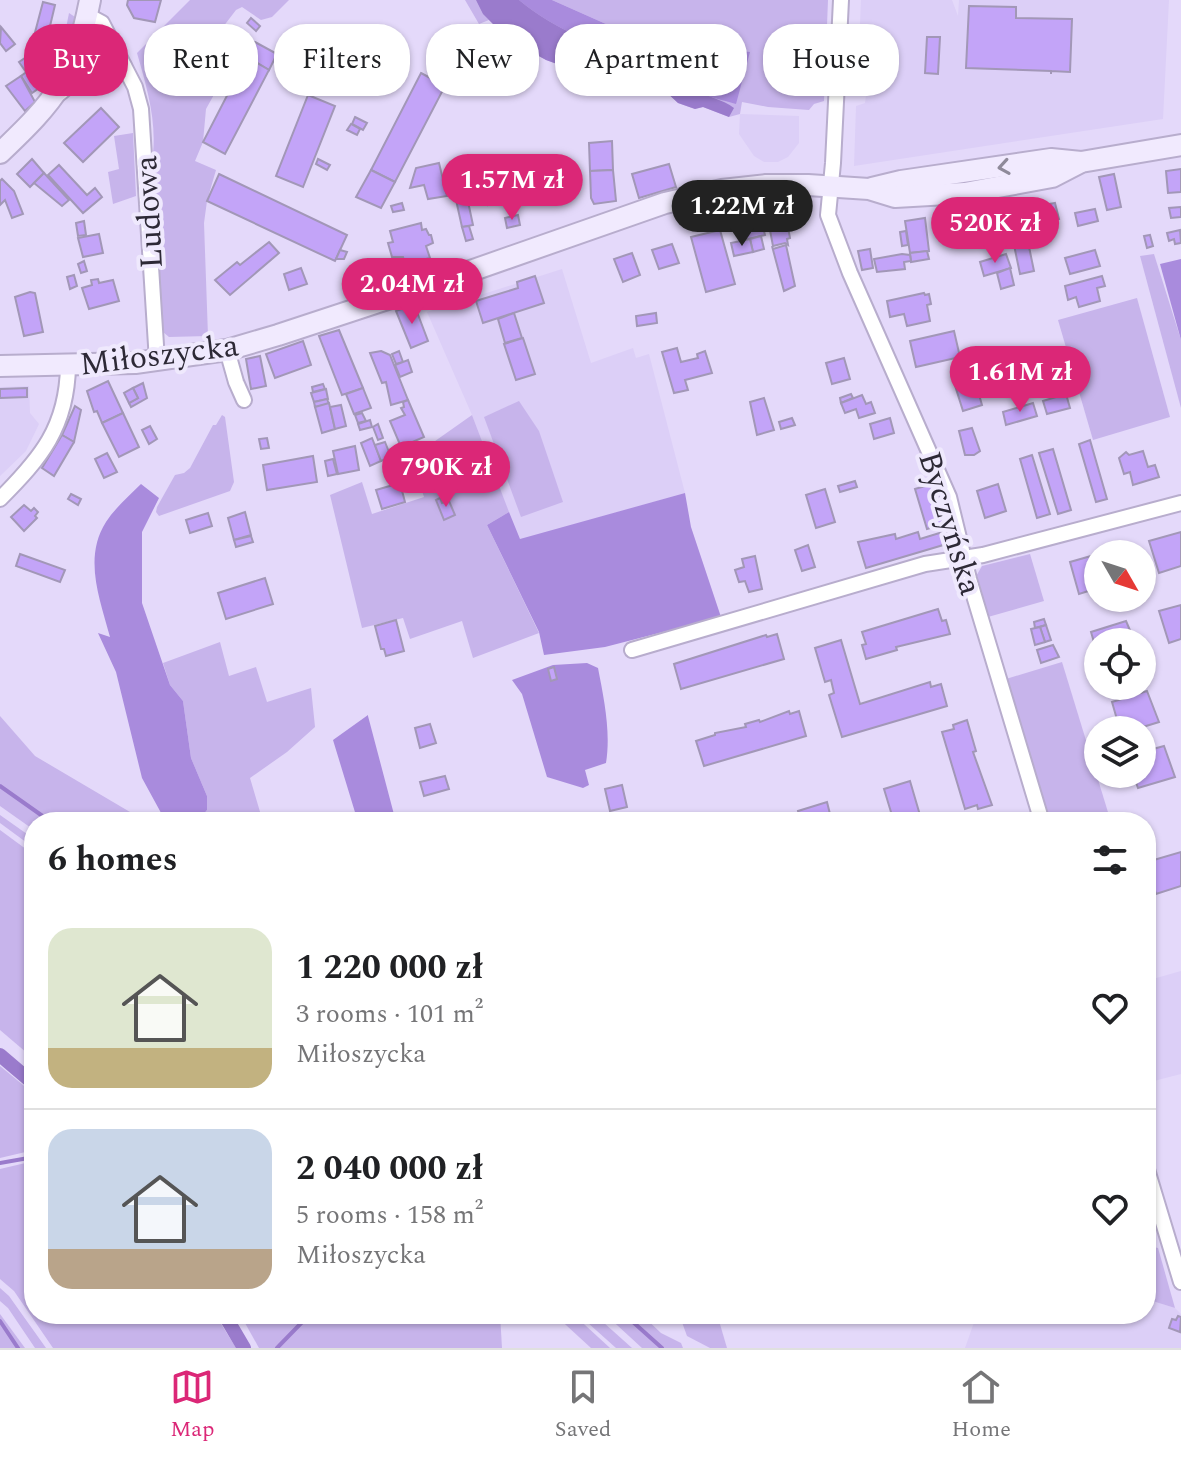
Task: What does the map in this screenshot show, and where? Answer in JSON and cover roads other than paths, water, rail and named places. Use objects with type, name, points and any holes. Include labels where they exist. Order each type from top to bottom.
[{"type":"street","name":"Byczyńska","points":[[841,0],[828,215],[850,273],[949,497],[1039,812]]},
{"type":"street","name":"Ludowa","points":[[89,7],[103,24]]},
{"type":"street","points":[[0,153],[55,97],[68,74],[89,7]]},
{"type":"street","name":"Ludowa","points":[[128,74],[141,109],[157,361]]},
{"type":"street","name":"Miłoszycka","points":[[0,366],[157,361],[227,350],[442,281],[665,203],[722,190],[766,185],[869,189],[895,197],[965,193],[1052,177],[1081,162],[1181,145]]},
{"type":"street","points":[[227,350],[244,400]]},
{"type":"street","points":[[0,499],[44,451],[65,395],[68,366]]},
{"type":"street","points":[[632,650],[925,564],[965,558],[1181,503]]},
{"type":"street","points":[[1156,1199],[1181,1282]]},
{"type":"waterway","points":[[0,786],[37,812]]},
{"type":"waterway","points":[[0,1055],[24,1075]]},
{"type":"waterway","points":[[0,1163],[24,1159]]},
{"type":"waterway","points":[[0,1321],[18,1348]]},
{"type":"waterway","points":[[230,1324],[244,1348]]},
{"type":"waterway","points":[[277,1348],[300,1324]]},
{"type":"waterway","points":[[635,1324],[662,1348]]}]
